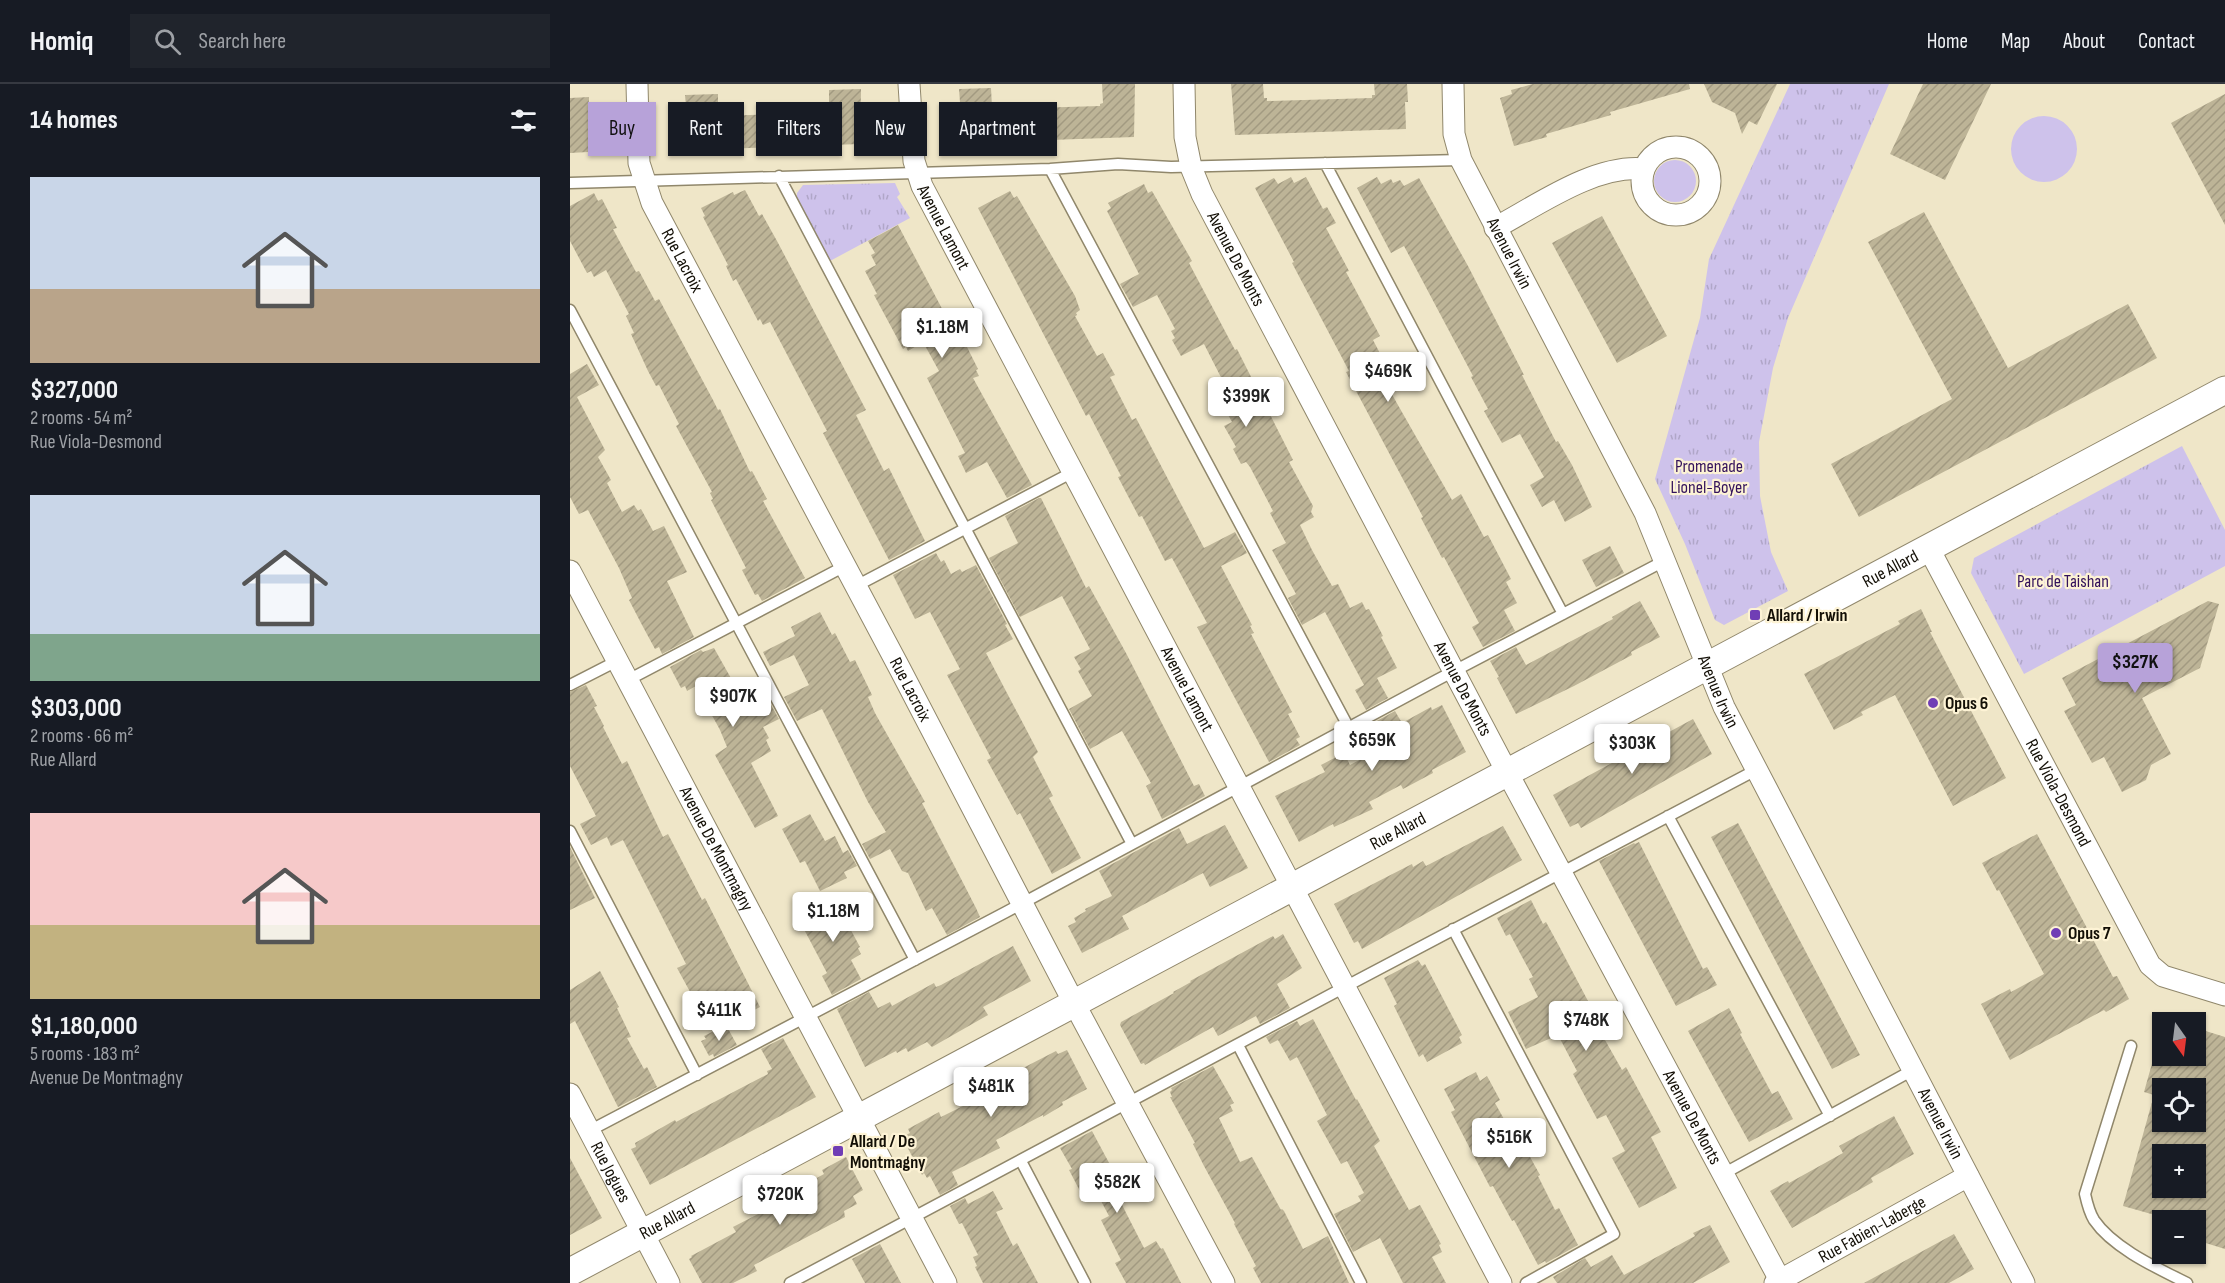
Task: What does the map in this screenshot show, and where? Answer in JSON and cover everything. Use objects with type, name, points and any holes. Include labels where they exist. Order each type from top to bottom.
[{"type":"street","name":"Rue Lacroix","points":[[637,84],[639,163],[652,203],[1224,1283]]},
{"type":"street","name":"Avenue Lamont","points":[[909,84],[914,161],[921,186],[1501,1283]]},
{"type":"street","name":"Avenue De Monts","points":[[1184,84],[1185,137],[1191,167],[1202,194],[1507,772],[1723,1174],[1778,1282]]},
{"type":"street","name":"Avenue Irwin","points":[[1453,84],[1455,134],[1461,160],[1645,513],[1724,707],[2024,1283]]},
{"type":"street","points":[[1495,228],[1591,178],[1623,169],[1644,169]]},
{"type":"street","name":"Rue Allard","points":[[570,1272],[2225,390]]},
{"type":"street","name":"Rue Viola-Desmond","points":[[1929,549],[2150,965],[2163,976],[2225,996]]},
{"type":"street","name":"Avenue De Montmagny","points":[[570,571],[946,1283]]},
{"type":"street","name":"Rue Jogues","points":[[570,1094],[580,1124],[669,1283]]},
{"type":"street","name":"Rue Fabien-Laberge","points":[[1778,1282],[1968,1176]]},
{"type":"lane","points":[[570,183],[1050,170],[1118,164],[1191,167],[1461,160]]},
{"type":"lane","points":[[1325,163],[1563,614]]},
{"type":"lane","points":[[1050,170],[1349,728]]},
{"type":"lane","points":[[779,176],[1132,844]]},
{"type":"lane","points":[[570,310],[915,960]]},
{"type":"lane","points":[[856,586],[1073,472]]},
{"type":"lane","points":[[580,1124],[697,1075],[1666,560]]},
{"type":"lane","points":[[628,680],[845,566]]},
{"type":"lane","points":[[570,685],[617,661]]},
{"type":"lane","points":[[790,1283],[807,1279],[912,1219],[1756,770]]},
{"type":"lane","points":[[1668,816],[1830,1116]]},
{"type":"lane","points":[[570,831],[697,1075]]},
{"type":"lane","points":[[1454,929],[1614,1234],[1526,1283]]},
{"type":"lane","points":[[1238,1045],[1360,1283]]},
{"type":"lane","points":[[2131,1046],[2085,1194],[2088,1209],[2095,1221],[2114,1241],[2158,1269],[2187,1283]]},
{"type":"lane","points":[[1723,1174],[1913,1070]]},
{"type":"lane","points":[[1021,1161],[1085,1283]]},
{"type":"green space","name":"Promenade Lionel-Boyer","points":[[1790,84],[1889,84],[1788,318],[1773,368],[1759,442],[1760,496],[1771,552],[1788,591],[1724,625],[1715,620],[1685,544],[1655,479],[1700,318],[1709,259]]},
{"type":"green space","points":[[2037,116],[2051,116],[2063,121],[2072,130],[2077,149],[2075,162],[2068,173],[2051,182],[2037,182],[2025,177],[2016,168],[2011,156],[2011,142],[2016,130],[2025,121]]},
{"type":"green space","points":[[1675,160],[1683,161],[1690,166],[1695,173],[1695,189],[1690,196],[1683,201],[1675,202],[1667,201],[1660,196],[1655,189],[1654,181],[1655,173],[1660,166],[1667,161]]},
{"type":"green space","points":[[895,183],[900,194],[897,197],[910,218],[830,261],[797,198],[797,193],[803,185]]},
{"type":"green space","name":"Parc de Taishan","points":[[2182,446],[2225,530],[2225,566],[2024,674],[1971,573],[1974,558]]},
{"type":"building","points":[[1102,84],[1135,84],[1134,137],[1057,140],[1057,107],[1100,106],[1103,103]]},
{"type":"building","points":[[1231,84],[1263,84],[1264,98],[1267,98],[1267,101],[1372,98],[1372,95],[1375,95],[1374,84],[1407,84],[1406,129],[1235,135]]},
{"type":"building","points":[[1533,84],[1689,84],[1690,89],[1610,112],[1611,115],[1514,146],[1500,98],[1512,94],[1511,90]]},
{"type":"building","points":[[1704,84],[1777,84],[1757,125],[1749,121],[1742,134],[1735,113],[1712,102]]},
{"type":"building","points":[[1923,84],[1991,84],[1945,180],[1890,154]]},
{"type":"building","points":[[991,88],[992,102],[960,102],[959,89]]},
{"type":"building","points":[[861,89],[861,102],[854,102],[854,144],[842,145],[842,102],[829,102],[829,90]]},
{"type":"building","points":[[718,94],[718,102],[686,102],[685,95]]},
{"type":"building","points":[[2225,94],[2225,225],[2171,123]]},
{"type":"building","points":[[589,97],[588,152],[570,153],[570,98]]},
{"type":"building","points":[[744,115],[756,115],[756,148],[744,148]]},
{"type":"building","points":[[1291,177],[1294,183],[1306,177],[1323,209],[1327,207],[1336,223],[1326,228],[1380,336],[1373,340],[1394,380],[1386,384],[1452,500],[1461,494],[1484,537],[1488,535],[1511,579],[1506,582],[1517,603],[1504,610],[1515,631],[1483,647],[1472,627],[1479,623],[1421,518],[1423,517],[1346,372],[1349,371],[1255,188],[1274,178],[1278,184]]},
{"type":"building","points":[[1377,177],[1381,184],[1391,179],[1393,183],[1400,180],[1404,186],[1419,178],[1468,266],[1556,442],[1558,441],[1572,465],[1592,507],[1565,522],[1554,500],[1542,507],[1530,485],[1544,477],[1520,434],[1502,443],[1484,411],[1488,409],[1471,377],[1473,376],[1404,246],[1391,253],[1357,188]]},
{"type":"building","points":[[1144,184],[1148,193],[1152,191],[1192,261],[1189,263],[1235,350],[1237,349],[1293,460],[1289,462],[1313,506],[1311,512],[1314,517],[1300,525],[1312,550],[1332,586],[1338,584],[1350,608],[1362,602],[1366,610],[1369,609],[1397,668],[1377,678],[1388,698],[1366,710],[1355,690],[1364,685],[1325,612],[1302,625],[1288,598],[1296,594],[1272,550],[1286,543],[1270,513],[1273,511],[1250,467],[1246,462],[1241,464],[1233,449],[1236,447],[1224,426],[1232,422],[1220,400],[1230,395],[1204,344],[1181,356],[1172,340],[1175,338],[1171,331],[1175,329],[1157,295],[1133,307],[1120,284],[1139,274],[1107,211],[1111,208],[1108,203]]},
{"type":"building","points":[[745,190],[759,216],[762,214],[777,241],[866,410],[856,415],[884,471],[889,468],[925,541],[889,560],[823,433],[827,431],[770,322],[763,325],[760,319],[758,321],[736,279],[733,281],[726,266],[728,265],[703,217],[705,216],[701,208],[733,192],[734,195]]},
{"type":"building","points":[[1010,191],[1014,198],[1017,196],[1075,296],[1080,310],[1075,316],[1097,356],[1103,353],[1115,375],[1110,377],[1132,420],[1136,418],[1204,548],[1235,532],[1247,553],[1221,566],[1252,625],[1250,626],[1254,633],[1251,634],[1292,712],[1288,714],[1300,737],[1296,739],[1300,745],[1269,762],[1197,627],[1207,623],[1172,558],[1165,561],[1142,516],[1139,517],[1089,414],[1086,416],[978,208]]},
{"type":"building","points":[[594,193],[598,201],[602,199],[617,228],[613,229],[636,272],[639,271],[655,301],[659,299],[718,410],[720,409],[750,472],[752,471],[767,499],[763,501],[805,578],[762,601],[758,594],[755,595],[742,570],[746,568],[711,500],[713,499],[710,493],[712,492],[676,426],[679,424],[659,385],[656,386],[648,371],[631,334],[634,333],[626,316],[629,314],[606,270],[594,277],[591,271],[587,273],[570,241],[570,206]]},
{"type":"building","points":[[1924,212],[2008,368],[2128,304],[2157,358],[1859,517],[1831,464],[1952,399],[1868,242]]},
{"type":"building","points":[[1602,216],[1667,336],[1617,363],[1552,243]]},
{"type":"building","points":[[898,225],[959,341],[963,339],[978,369],[976,370],[979,376],[973,378],[1032,485],[1007,498],[987,462],[966,473],[958,456],[965,453],[927,378],[939,371],[923,342],[908,351],[906,347],[903,349],[874,295],[877,294],[865,271],[876,265],[871,255],[875,253],[868,241]]},
{"type":"building","points":[[587,364],[599,385],[577,397],[605,450],[598,457],[611,480],[607,483],[622,512],[634,505],[638,511],[641,509],[653,531],[664,526],[687,572],[667,581],[694,637],[662,654],[659,647],[655,649],[629,600],[632,598],[619,568],[588,510],[579,514],[570,497],[570,374]]},
{"type":"building","points":[[1039,498],[1086,588],[1089,586],[1126,653],[1194,786],[1199,784],[1205,796],[1162,819],[1146,786],[1151,783],[1122,731],[1090,749],[1069,709],[1092,696],[1078,671],[1081,669],[1074,657],[1090,649],[1062,596],[1020,617],[989,558],[1018,543],[1005,516]]},
{"type":"building","points":[[1610,546],[1624,573],[1596,587],[1582,560]]},
{"type":"building","points":[[936,553],[941,562],[944,560],[951,574],[960,569],[962,572],[976,565],[1013,639],[986,653],[1038,752],[1033,757],[1053,796],[1049,798],[1081,858],[1052,874],[1020,813],[1017,815],[987,760],[991,758],[947,675],[960,669],[930,612],[915,619],[893,575]]},
{"type":"building","points":[[1640,601],[1660,637],[1631,652],[1632,655],[1516,714],[1490,661],[1516,647],[1526,665],[1613,619],[1612,617]]},
{"type":"building","points":[[2208,601],[2219,604],[2200,668],[2142,698],[2171,754],[2151,765],[2146,780],[2122,792],[2104,757],[2092,763],[2064,711],[2076,705],[2062,678]]},
{"type":"building","name":"Opus 6","points":[[1921,609],[1932,632],[1930,632],[2006,778],[1953,806],[1895,695],[1861,712],[1863,715],[1834,730],[1804,674],[1900,624],[1898,621]]},
{"type":"building","points":[[820,612],[832,635],[835,633],[850,662],[855,660],[872,695],[868,697],[875,713],[925,802],[922,803],[980,917],[947,935],[932,908],[926,911],[908,873],[902,871],[890,849],[870,859],[862,844],[886,832],[868,802],[822,709],[797,721],[784,697],[809,685],[794,655],[770,666],[763,652],[795,636],[791,627]]},
{"type":"building","points":[[714,648],[741,696],[749,692],[758,709],[770,703],[779,719],[763,727],[769,738],[766,740],[771,751],[751,763],[778,816],[755,828],[715,755],[727,747],[720,730],[696,686],[687,691],[685,686],[681,688],[670,667],[701,650],[703,652]]},
{"type":"building","points":[[586,685],[597,706],[594,707],[603,727],[622,764],[627,761],[663,837],[668,834],[702,900],[705,898],[760,1007],[721,1027],[704,994],[694,999],[677,968],[686,964],[623,840],[611,846],[607,837],[591,845],[580,824],[596,816],[570,766],[570,692]]},
{"type":"building","points":[[1442,705],[1466,752],[1403,789],[1401,785],[1369,802],[1373,809],[1334,827],[1333,824],[1299,842],[1275,796],[1325,772],[1321,765],[1344,753],[1350,765],[1380,749],[1378,747],[1386,742],[1375,722],[1395,711],[1402,723],[1431,707],[1432,710]]},
{"type":"building","points":[[1693,719],[1712,754],[1581,828],[1578,823],[1570,827],[1553,795]]},
{"type":"building","points":[[810,814],[825,841],[835,836],[843,853],[848,850],[857,866],[844,872],[847,878],[820,891],[805,861],[800,863],[782,829]]},
{"type":"building","points":[[1738,823],[1860,1055],[1832,1069],[1711,837]]},
{"type":"building","points":[[1225,825],[1248,868],[1210,887],[1203,873],[1122,916],[1129,929],[1082,953],[1068,926],[1076,922],[1074,918],[1086,911],[1085,909],[1112,896],[1099,871],[1179,828],[1187,844]]},
{"type":"building","points":[[1503,826],[1522,860],[1362,949],[1358,941],[1354,943],[1334,904],[1412,864],[1413,867],[1423,861],[1426,866]]},
{"type":"building","name":"Opus 7","points":[[2037,834],[2113,977],[2117,976],[2129,999],[2010,1060],[1981,1004],[2010,989],[2011,992],[2044,974],[1982,863]]},
{"type":"building","points":[[1639,842],[1703,969],[1707,967],[1717,985],[1676,1006],[1599,861]]},
{"type":"building","points":[[570,847],[595,898],[570,910]]},
{"type":"building","points":[[837,895],[849,920],[846,921],[860,947],[858,948],[861,954],[851,960],[861,979],[832,995],[822,976],[827,973],[797,916]]},
{"type":"building","points":[[1531,900],[1543,924],[1546,922],[1558,944],[1608,1039],[1605,1040],[1622,1070],[1626,1067],[1661,1132],[1651,1137],[1677,1188],[1639,1208],[1612,1158],[1625,1151],[1606,1115],[1597,1119],[1573,1074],[1577,1071],[1558,1035],[1526,1049],[1508,1012],[1538,997],[1529,979],[1533,977],[1510,934],[1506,936],[1497,918]]},
{"type":"building","points":[[1283,934],[1302,968],[1277,984],[1290,1008],[1260,1024],[1256,1016],[1218,1036],[1213,1027],[1145,1065],[1141,1064],[1120,1025],[1121,1022],[1174,993],[1190,981],[1273,936],[1275,939]]},
{"type":"building","points":[[1013,946],[1031,981],[983,1007],[988,1015],[932,1047],[927,1042],[908,1052],[906,1048],[865,1067],[837,1009],[869,992],[878,1008],[890,1002],[892,1006],[934,983],[936,987],[941,985]]},
{"type":"building","points":[[1418,960],[1422,966],[1425,964],[1462,1035],[1459,1037],[1462,1043],[1427,1062],[1423,1054],[1419,1057],[1394,1006],[1397,1004],[1384,978]]},
{"type":"building","points":[[600,971],[619,1007],[617,1008],[631,1037],[627,1038],[644,1069],[647,1067],[657,1087],[618,1107],[575,1021],[570,1024],[570,990]]},
{"type":"building","points":[[1729,1008],[1772,1094],[1778,1091],[1793,1119],[1749,1142],[1688,1031]]},
{"type":"building","points":[[1313,1019],[1380,1141],[1374,1146],[1409,1210],[1420,1205],[1441,1244],[1439,1245],[1442,1252],[1432,1257],[1446,1283],[1403,1283],[1380,1238],[1353,1252],[1334,1214],[1361,1201],[1358,1196],[1364,1193],[1347,1161],[1341,1164],[1317,1121],[1327,1115],[1297,1057],[1290,1061],[1278,1040],[1270,1044],[1266,1037],[1297,1021],[1300,1026]]},
{"type":"building","points":[[726,1025],[737,1045],[714,1057],[713,1054],[709,1056],[701,1041],[706,1039],[704,1036]]},
{"type":"building","points":[[2206,1031],[2225,1037],[2225,1249],[2206,1243],[2206,1210],[2152,1210],[2152,1214],[2123,1206],[2152,1102],[2152,1132],[2206,1132],[2206,1078],[2152,1078],[2152,1094],[2144,1092],[2152,1063],[2152,1066],[2206,1066]]},
{"type":"building","points":[[783,1038],[816,1097],[650,1185],[631,1149],[636,1147],[635,1143],[675,1120],[676,1122],[768,1074],[767,1071],[772,1069],[761,1049]]},
{"type":"building","points":[[1067,1050],[1087,1089],[1062,1102],[1063,1105],[1043,1117],[1043,1115],[996,1140],[1000,1148],[952,1172],[958,1185],[940,1195],[930,1176],[927,1178],[924,1173],[922,1175],[902,1137],[910,1133],[908,1129],[939,1112],[941,1117],[1005,1085],[1002,1080],[1056,1051],[1058,1054]]},
{"type":"building","points":[[1213,1066],[1234,1103],[1230,1105],[1233,1111],[1219,1118],[1240,1162],[1252,1157],[1281,1210],[1284,1211],[1303,1249],[1328,1236],[1349,1283],[1261,1283],[1253,1268],[1256,1266],[1235,1223],[1170,1097],[1172,1097],[1171,1088]]},
{"type":"building","points":[[1476,1072],[1480,1081],[1487,1076],[1500,1100],[1495,1103],[1514,1137],[1518,1135],[1540,1175],[1538,1176],[1555,1210],[1559,1208],[1578,1245],[1546,1263],[1545,1261],[1538,1265],[1514,1220],[1512,1221],[1493,1186],[1490,1187],[1451,1112],[1455,1110],[1444,1089]]},
{"type":"building","points":[[1894,1116],[1914,1154],[1871,1178],[1873,1182],[1792,1228],[1770,1191],[1843,1153],[1839,1146]]},
{"type":"building","points":[[1092,1131],[1115,1174],[1122,1171],[1134,1192],[1119,1199],[1144,1248],[1156,1241],[1161,1249],[1163,1248],[1181,1283],[1126,1283],[1115,1263],[1121,1260],[1101,1220],[1109,1216],[1093,1186],[1081,1193],[1069,1170],[1072,1169],[1060,1148]]},
{"type":"building","points":[[846,1157],[863,1190],[853,1196],[857,1204],[844,1211],[845,1217],[754,1265],[757,1271],[733,1283],[702,1283],[689,1259],[691,1256],[736,1232],[733,1227],[787,1199],[785,1196],[824,1174],[822,1170]]},
{"type":"building","points":[[570,1158],[602,1218],[570,1235]]},
{"type":"building","points":[[993,1191],[1003,1209],[996,1212],[1013,1246],[1017,1243],[1038,1283],[983,1283],[975,1267],[977,1266],[973,1257],[978,1255],[962,1223],[959,1224],[950,1206],[965,1198],[968,1204]]},
{"type":"building","points":[[1710,1225],[1730,1262],[1693,1283],[1557,1283],[1553,1277],[1585,1258],[1591,1267],[1612,1255],[1624,1275],[1695,1236],[1693,1233]]},
{"type":"building","points":[[1954,1234],[1974,1269],[1949,1283],[1864,1283]]},
{"type":"building","points":[[880,1244],[901,1283],[865,1283],[852,1259]]},
{"type":"place","name":"Allard / Irwin","points":[[1755,615]]},
{"type":"place","name":"Opus 6","points":[[1933,703]]},
{"type":"place","name":"Opus 7","points":[[2056,933]]},
{"type":"place","name":"Allard / De Montmagny","points":[[838,1151]]}]
